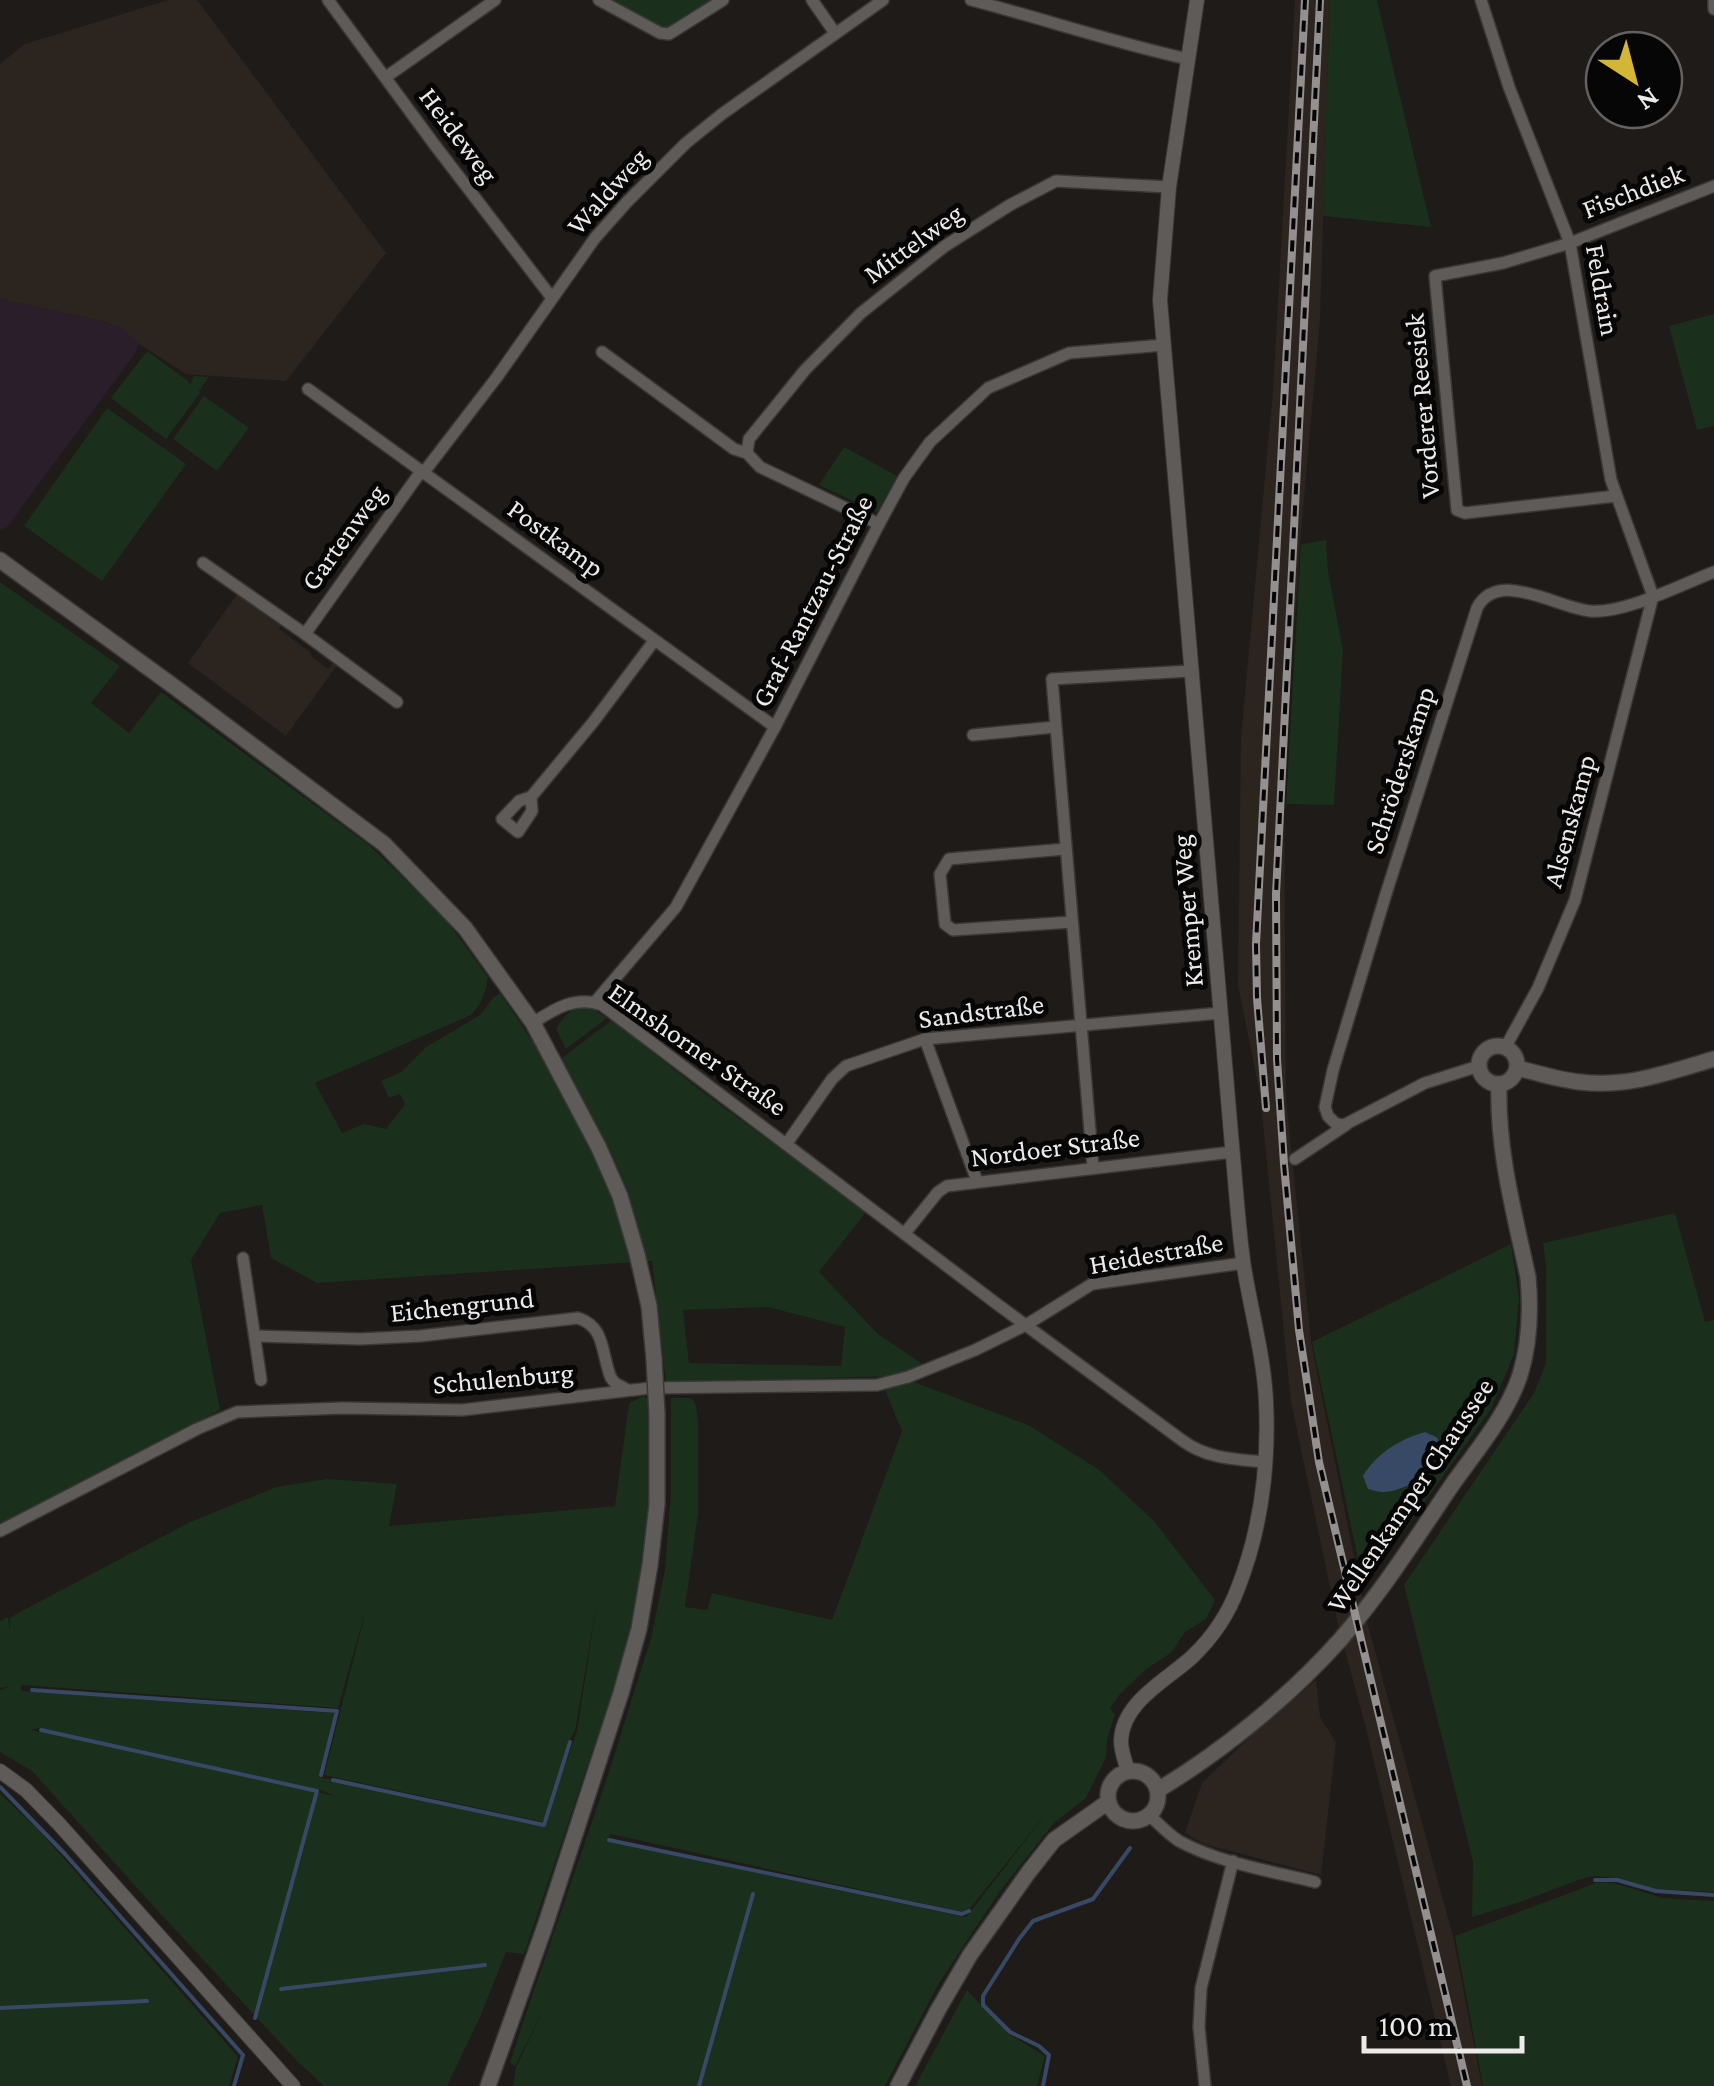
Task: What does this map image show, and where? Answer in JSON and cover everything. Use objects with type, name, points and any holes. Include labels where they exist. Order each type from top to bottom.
[{"type":"main road","points":[[0,560],[384,844],[465,928],[532,1023],[599,1148],[620,1196],[649,1306],[654,1359],[657,1504],[650,1565],[622,1693],[488,2086]]},
{"type":"main road","points":[[1505,1048],[1514,1054],[1517,1068],[1512,1078],[1500,1084],[1485,1079],[1480,1066],[1486,1050],[1505,1048]]},
{"type":"main road","points":[[1517,1068],[1578,1082],[1614,1083],[1652,1077],[1714,1059]]},
{"type":"main road","name":"Wellenkamper Chaussee","points":[[1158,1790],[1226,1745],[1339,1640],[1396,1568],[1504,1409],[1519,1378],[1528,1343],[1530,1292],[1499,1135],[1500,1084]]},
{"type":"main road","points":[[1128,1771],[1148,1774],[1158,1790],[1157,1804],[1149,1815],[1136,1821],[1115,1814],[1108,1802],[1112,1782],[1128,1771]]},
{"type":"main road","points":[[898,2086],[970,1956],[1028,1873],[1054,1840],[1108,1802]]},
{"type":"street","name":"Heideweg","points":[[328,0],[552,298]]},
{"type":"street","points":[[386,78],[495,0]]},
{"type":"street","points":[[599,0],[660,33],[669,34],[723,0]]},
{"type":"street","points":[[812,0],[835,32]]},
{"type":"street","name":"Waldweg","points":[[423,471],[595,238],[626,202],[686,143],[738,102],[883,0]]},
{"type":"street","points":[[971,0],[1188,59]]},
{"type":"street","name":"Kremper Weg","points":[[1128,1771],[1121,1737],[1132,1712],[1202,1647],[1230,1607],[1259,1522],[1265,1462],[1265,1388],[1244,1263],[1232,1152],[1159,286],[1197,0]]},
{"type":"street","name":"Feldrain","points":[[1481,0],[1509,87],[1570,242],[1616,496],[1654,596]]},
{"type":"street","name":"Mittelweg","points":[[747,452],[749,439],[804,370],[861,313],[961,235],[1056,180],[1170,187]]},
{"type":"street","name":"Fischdiek","points":[[1570,242],[1714,186]]},
{"type":"street","name":"Vorderer Reesiek","points":[[1570,242],[1502,263],[1435,276],[1456,510],[1464,514],[1616,496]]},
{"type":"street","name":"Graf-Rantzau-Straße","points":[[595,1002],[676,907],[904,478],[930,442],[988,388],[1069,353],[1164,345]]},
{"type":"street","points":[[602,352],[734,449],[747,452],[760,467],[879,524]]},
{"type":"street","name":"Postkamp","points":[[308,389],[774,727]]},
{"type":"street","name":"Gartenweg","points":[[305,634],[423,471]]},
{"type":"street","name":"Gartenweg","points":[[203,563],[396,702]]},
{"type":"street","name":"Schröderskamp","points":[[1344,1124],[1328,1116],[1325,1106],[1333,1070],[1480,602],[1488,594],[1506,589],[1598,612],[1628,607],[1714,572]]},
{"type":"street","name":"Alsenskamp","points":[[1505,1048],[1538,988],[1574,900],[1654,596]]},
{"type":"street","points":[[531,797],[654,641]]},
{"type":"street","points":[[1093,1167],[1052,679],[1190,671]]},
{"type":"street","points":[[972,735],[1055,727]]},
{"type":"street","points":[[1066,849],[949,859],[940,874],[941,890],[945,924],[953,930],[1072,922]]},
{"type":"street","name":"Elmshorner Straße","points":[[532,1023],[570,1003],[595,1002],[602,1006],[1192,1448],[1212,1456],[1265,1462]]},
{"type":"street","name":"Sandstraße","points":[[787,1143],[846,1066],[924,1039],[1221,1013]]},
{"type":"street","points":[[924,1039],[978,1181]]},
{"type":"street","points":[[1295,1158],[1344,1124],[1425,1083],[1480,1066]]},
{"type":"street","name":"Nordoer Straße","points":[[905,1233],[942,1188],[1232,1152]]},
{"type":"street","points":[[243,1258],[261,1380]]},
{"type":"street","name":"Heidestraße","points":[[1026,1325],[1092,1284],[1244,1263]]},
{"type":"street","name":"Eichengrund","points":[[255,1336],[420,1336],[578,1318],[596,1328],[609,1372],[615,1383],[628,1390]]},
{"type":"street","name":"Schulenburg","points":[[0,1531],[230,1414],[327,1408],[474,1409],[628,1390],[865,1386],[888,1383],[932,1368],[1026,1325]]},
{"type":"street","points":[[0,1771],[26,1790],[59,1824],[293,2086]]},
{"type":"street","points":[[1149,1815],[1180,1842],[1233,1861],[1315,1882]]},
{"type":"street","points":[[1205,2086],[1199,2026],[1201,1988],[1233,1861]]},
{"type":"shaded area","points":[[168,0],[197,0],[386,253],[286,381],[186,374],[120,328],[0,299],[0,64],[25,44]]},
{"type":"shaded area","points":[[1295,0],[1330,0],[1320,319],[1284,777],[1286,1098],[1311,1342],[1367,1622],[1453,1936],[1482,2086],[1451,2086],[1339,1629],[1291,1402],[1260,1094],[1238,985],[1241,737],[1273,391]]},
{"type":"shaded area","points":[[0,299],[102,321],[120,328],[139,344],[7,527],[0,530]]},
{"type":"shaded area","points":[[238,593],[282,623],[279,629],[328,669],[334,661],[338,664],[286,736],[188,663]]},
{"type":"shaded area","points":[[1316,1680],[1320,1717],[1336,1742],[1321,1875],[1204,1844],[1185,1833],[1202,1783]]},
{"type":"green space","points":[[610,0],[717,0],[664,29]]},
{"type":"green space","points":[[1330,0],[1377,0],[1431,227],[1323,216]]},
{"type":"green space","points":[[1714,314],[1714,426],[1697,430],[1669,326]]},
{"type":"green space","points":[[147,351],[190,385],[194,376],[209,377],[166,439],[111,398]]},
{"type":"green space","points":[[204,396],[249,428],[217,471],[173,439]]},
{"type":"green space","points":[[107,408],[186,464],[102,581],[24,526]]},
{"type":"green space","points":[[844,447],[897,476],[877,512],[819,485]]},
{"type":"green space","points":[[1326,540],[1343,651],[1334,805],[1286,804],[1301,544]]},
{"type":"green space","points":[[0,582],[120,666],[91,703],[129,733],[161,692],[369,845],[444,917],[488,977],[483,998],[471,1015],[315,1083],[342,1133],[364,1124],[386,1129],[405,1104],[400,1094],[389,1098],[381,1081],[401,1072],[426,1047],[480,1015],[500,993],[550,1067],[612,1020],[866,1212],[819,1272],[878,1334],[924,1365],[891,1376],[666,1383],[652,1261],[317,1283],[271,1258],[262,1205],[220,1213],[191,1260],[220,1410],[0,1524]],"holes":[[[768,1307],[845,1327],[841,1366],[689,1363],[683,1310]]]},
{"type":"green space","points":[[581,1007],[607,1018],[566,1049],[556,1029],[566,1015]]},
{"type":"green space","points":[[1675,1213],[1705,1322],[1714,1320],[1714,1892],[1656,1889],[1595,1876],[1472,1917],[1473,1862],[1404,1585],[1534,1393],[1546,1363],[1543,1243]]},
{"type":"green space","points":[[1511,1244],[1519,1298],[1514,1354],[1491,1409],[1364,1587],[1312,1342]]},
{"type":"green space","points":[[911,1381],[1028,1425],[1098,1469],[1154,1521],[1215,1600],[1206,1619],[1185,1632],[1172,1652],[1145,1670],[1110,1708],[1115,1714],[1106,1757],[1086,1798],[1054,1823],[1000,1891],[939,1983],[885,2086],[513,2086],[516,2067],[544,2009],[515,2066],[510,2063],[651,1638],[665,1570],[671,1492],[671,1398],[692,1398],[698,1422],[698,1514],[685,1607],[707,1610],[712,1593],[832,1620],[902,1431],[885,1390]],"holes":[[[1048,1811],[964,1917],[607,1841],[611,1834],[961,1912],[968,1911]]]},
{"type":"green space","points":[[644,1396],[648,1400],[650,1494],[641,1579],[622,1663],[524,1954],[506,1952],[447,2086],[324,2086],[32,1771],[0,1752],[0,1690],[10,1686],[0,1688],[0,1621],[8,1617],[10,1631],[10,1618],[18,1613],[190,1522],[276,1487],[327,1479],[397,1484],[389,1526],[615,1506],[629,1403]],"holes":[[[597,1603],[577,1731],[544,1826],[319,1777],[335,1714],[332,1713],[21,1691],[21,1685],[338,1708],[367,1606],[324,1775],[543,1822],[575,1731]],[[39,1728],[321,1790],[335,1796],[31,1730]]]},
{"type":"green space","points":[[0,1794],[36,1827],[238,2057],[229,2086],[0,2086]]},
{"type":"green space","points":[[1596,1883],[1614,1883],[1663,1898],[1714,1901],[1714,2086],[1483,2086],[1455,1936]]},
{"type":"green space","points":[[967,1990],[1009,2034],[1045,2056],[1037,2086],[915,2086]]},
{"type":"water","points":[[1425,1432],[1443,1445],[1429,1470],[1393,1491],[1368,1489],[1363,1476],[1375,1460],[1398,1443]]},
{"type":"waterway","points":[[32,1690],[337,1711],[321,1775]]},
{"type":"waterway","points":[[41,1730],[317,1791],[255,2018]]},
{"type":"waterway","points":[[333,1780],[544,1825],[570,1742]]},
{"type":"waterway","points":[[0,1787],[65,1854],[243,2055],[234,2086]]},
{"type":"waterway","points":[[609,1840],[962,1914],[969,1911]]},
{"type":"waterway","points":[[1043,2086],[1049,2055],[1010,2032],[983,2005],[983,1996],[1033,1921],[1093,1899],[1130,1848]]},
{"type":"waterway","points":[[1595,1880],[1617,1880],[1656,1891],[1714,1895]]},
{"type":"waterway","points":[[699,2086],[753,1894]]},
{"type":"waterway","points":[[281,1989],[485,1965]]},
{"type":"waterway","points":[[0,2008],[147,2001]]},
{"type":"railway","points":[[1266,1108],[1256,944],[1305,0]]},
{"type":"railway","points":[[1320,0],[1276,894],[1277,1059],[1284,1164],[1299,1330],[1319,1462],[1467,2086]]}]
